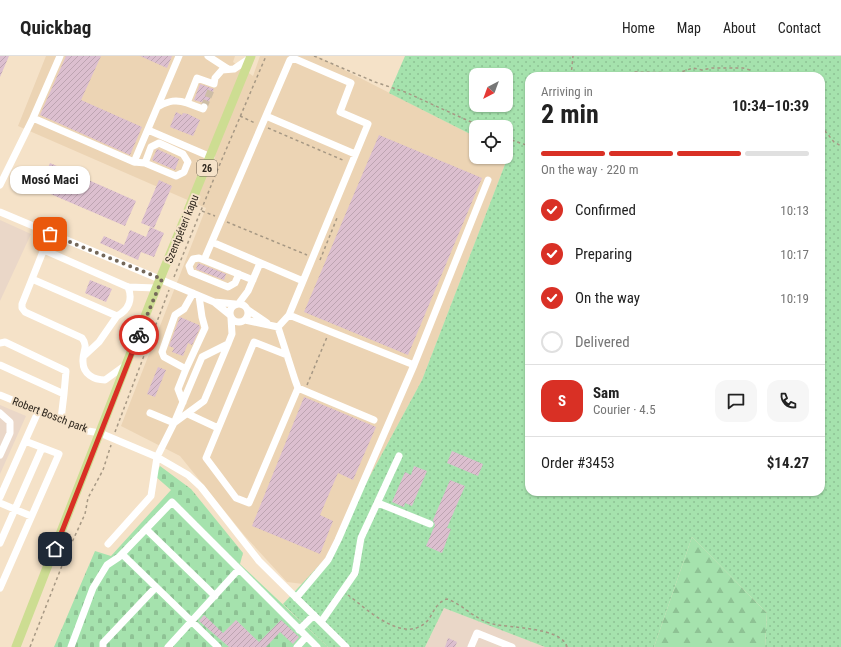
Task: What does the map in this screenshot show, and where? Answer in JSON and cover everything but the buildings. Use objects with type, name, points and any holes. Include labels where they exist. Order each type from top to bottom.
[{"type":"main road","name":"Szentpéteri kapu","points":[[16,647],[128,364],[156,288],[162,279],[251,57]]},
{"type":"street","points":[[0,185],[33,118],[60,56]]},
{"type":"street","points":[[134,162],[179,56]]},
{"type":"street","points":[[208,56],[228,68],[234,69],[251,57]]},
{"type":"street","points":[[204,260],[291,58],[350,82],[351,85],[340,112],[368,124],[289,315],[278,327]]},
{"type":"street","points":[[187,103],[197,78],[212,87],[219,72],[228,68]]},
{"type":"street","points":[[158,106],[168,101],[179,100],[203,109],[204,107]]},
{"type":"street","points":[[266,116],[355,154]]},
{"type":"street","points":[[33,118],[134,162],[145,163],[176,176],[184,172],[188,162],[184,154],[159,143],[151,147],[145,163]]},
{"type":"street","points":[[148,130],[211,157]]},
{"type":"street","points":[[296,598],[328,560],[338,540],[414,365],[488,180]]},
{"type":"street","points":[[0,212],[214,302],[237,304],[248,309],[268,324]]},
{"type":"street","points":[[50,234],[22,304],[22,308],[25,312],[82,338],[86,349],[83,362],[89,375],[100,380],[105,380],[128,364]]},
{"type":"street","points":[[212,242],[303,281]]},
{"type":"street","points":[[44,250],[128,287],[156,288]]},
{"type":"street","points":[[239,274],[235,284],[228,287],[191,272],[189,266],[194,259],[199,258],[239,274],[253,280]]},
{"type":"street","points":[[232,334],[231,307],[237,304],[248,291],[260,263]]},
{"type":"street","points":[[32,279],[117,316]]},
{"type":"street","points":[[84,356],[88,350],[99,342],[117,316],[129,306],[131,295],[128,287]]},
{"type":"street","points":[[174,423],[204,401],[232,334],[248,316],[248,291]]},
{"type":"street","points":[[186,369],[164,357],[162,352],[175,315],[184,309],[196,295]]},
{"type":"street","points":[[183,402],[178,389],[205,328],[196,295]]},
{"type":"street","points":[[214,302],[236,322],[244,321],[268,324],[278,327]]},
{"type":"street","points":[[289,315],[414,365]]},
{"type":"street","points":[[278,327],[301,390],[374,420]]},
{"type":"street","points":[[0,343],[5,342],[66,371],[61,420]]},
{"type":"street","points":[[287,355],[254,342],[206,458],[236,498],[249,503],[301,390]]},
{"type":"street","points":[[108,544],[151,496],[157,457],[174,423],[202,357],[228,344]]},
{"type":"street","points":[[0,365],[64,394]]},
{"type":"street","name":"Robert Bosch park","points":[[0,395],[38,412],[88,431],[100,433],[113,438],[157,457],[188,475],[201,487],[259,561],[346,647]]},
{"type":"street","points":[[0,497],[38,412]]},
{"type":"street","points":[[0,413],[10,422],[10,432],[0,455]]},
{"type":"street","points":[[150,413],[174,423]]},
{"type":"street","points":[[188,414],[218,428]]},
{"type":"street","points":[[0,588],[59,454],[25,441]]},
{"type":"street","points":[[0,544],[42,448]]},
{"type":"street","points":[[321,622],[355,573],[361,538],[399,456]]},
{"type":"street","points":[[72,647],[93,588],[107,565],[122,554],[172,502],[316,647]]},
{"type":"street","points":[[378,502],[430,524]]},
{"type":"street","points":[[0,503],[31,516]]},
{"type":"street","points":[[146,529],[215,596]]},
{"type":"street","points":[[122,554],[218,647]]},
{"type":"street","points":[[168,647],[239,569]]},
{"type":"street","points":[[103,647],[103,643],[156,587]]},
{"type":"street","points":[[299,630],[314,615]]},
{"type":"street","points":[[472,647],[477,633],[495,644],[512,647]]},
{"type":"street","points":[[297,647],[306,637]]},
{"type":"path","points":[[30,647],[67,552],[85,514],[88,498],[103,470],[113,438],[171,284],[266,56]]},
{"type":"path","points":[[314,56],[376,82],[405,92],[469,121]]},
{"type":"path","points":[[571,72],[573,56]]},
{"type":"path","points":[[681,72],[693,68],[702,70],[712,68],[743,68],[752,72]]},
{"type":"path","points":[[240,116],[351,164]]},
{"type":"path","points":[[825,131],[834,142],[841,146]]},
{"type":"path","points":[[513,140],[525,145]]},
{"type":"path","points":[[202,211],[321,260]]},
{"type":"path","points":[[301,390],[330,331]]},
{"type":"path","points":[[343,592],[381,620],[398,630],[407,632],[421,627],[428,621],[438,604],[447,599],[478,620],[493,624],[524,627],[539,631],[561,639],[567,647]]},
{"type":"shaded area","points":[[46,56],[235,56],[233,62],[253,76],[260,56],[317,56],[469,133],[469,164],[505,164],[422,380],[325,559],[303,584],[287,582],[244,535],[180,456],[121,426],[206,208],[18,126]]},
{"type":"shaded area","points":[[0,220],[31,234],[0,301]]},
{"type":"shaded area","points":[[0,405],[26,416],[0,474]]},
{"type":"shaded area","points":[[444,608],[545,647],[425,647]]},
{"type":"green space","points":[[405,56],[841,56],[841,647],[765,647],[767,613],[692,537],[654,647],[545,647],[444,608],[425,647],[328,647],[283,604],[325,559],[422,380],[505,164],[513,164],[513,120],[469,120],[469,133],[389,93]]},
{"type":"green space","points":[[160,466],[191,489],[243,553],[240,564],[328,647],[54,647],[95,551],[111,556],[171,490],[155,476]]},
{"type":"green space","points":[[692,537],[767,613],[765,647],[654,647]]},
{"type":"tunnel","points":[[204,107],[211,90]]},
{"type":"way so far","points":[[50,234],[162,279],[156,288],[139,335]]},
{"type":"place","name":"Mosó Maci","points":[[50,234]]},
{"type":"route","points":[[55,549],[139,335]]}]
